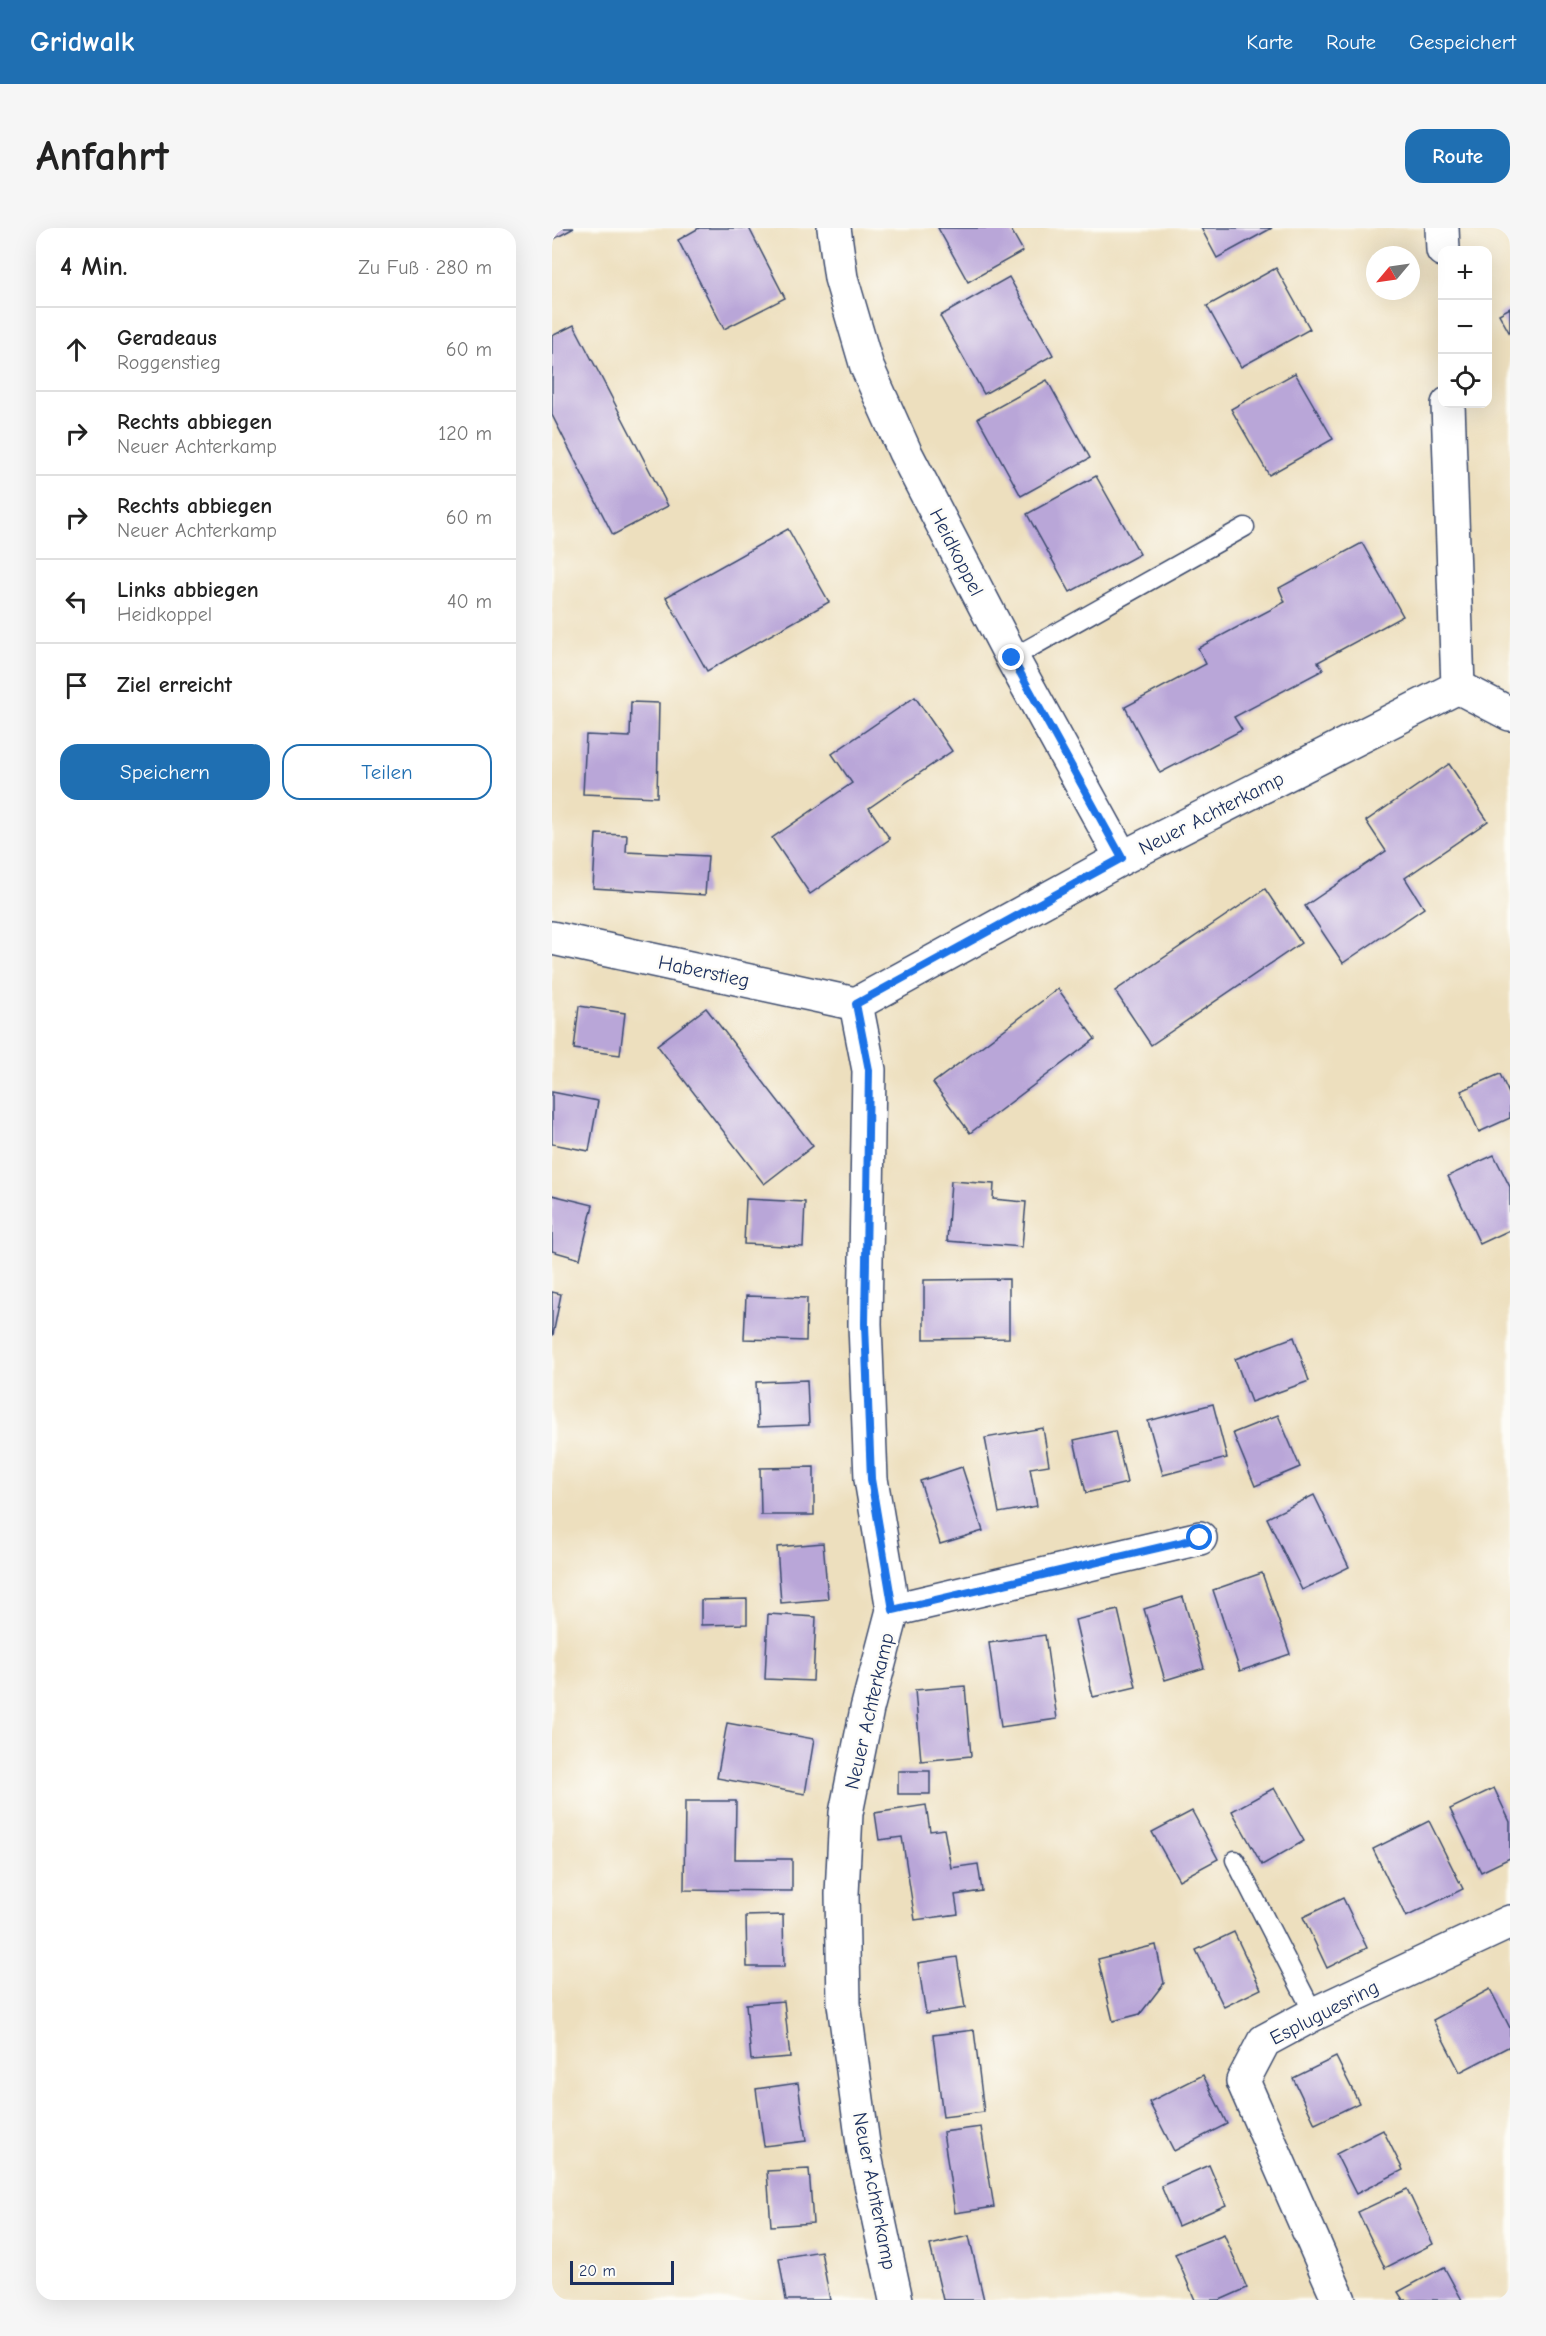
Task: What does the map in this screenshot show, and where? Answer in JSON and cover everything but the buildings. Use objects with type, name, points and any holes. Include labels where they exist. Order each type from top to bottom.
[{"type":"street","name":"Heidkoppel","points":[[834,228],[841,278],[867,367],[905,452],[1012,658],[1122,858]]},
{"type":"street","points":[[1442,228],[1443,246]]},
{"type":"street","points":[[1448,408],[1458,687],[1510,714]]},
{"type":"street","name":"Neuer Achterkamp","points":[[896,2300],[864,2151],[844,2004],[842,1894],[846,1814],[867,1709],[893,1610],[871,1479],[865,1324],[869,1070],[856,1004],[1122,858],[1458,687]]},
{"type":"street","name":"Haberstieg","points":[[552,938],[856,1004]]},
{"type":"street","points":[[893,1610],[1200,1538]]},
{"type":"street","name":"Espluguesring","points":[[1339,2300],[1243,2081],[1264,2041],[1314,2014],[1510,1922]]},
{"type":"lane","points":[[1012,658],[1245,527]]},
{"type":"lane","points":[[1235,1860],[1314,2014]]},
{"type":"route","points":[[1012,658],[1122,858],[856,1004],[869,1070],[865,1324],[871,1479],[893,1610],[1200,1538]]}]
